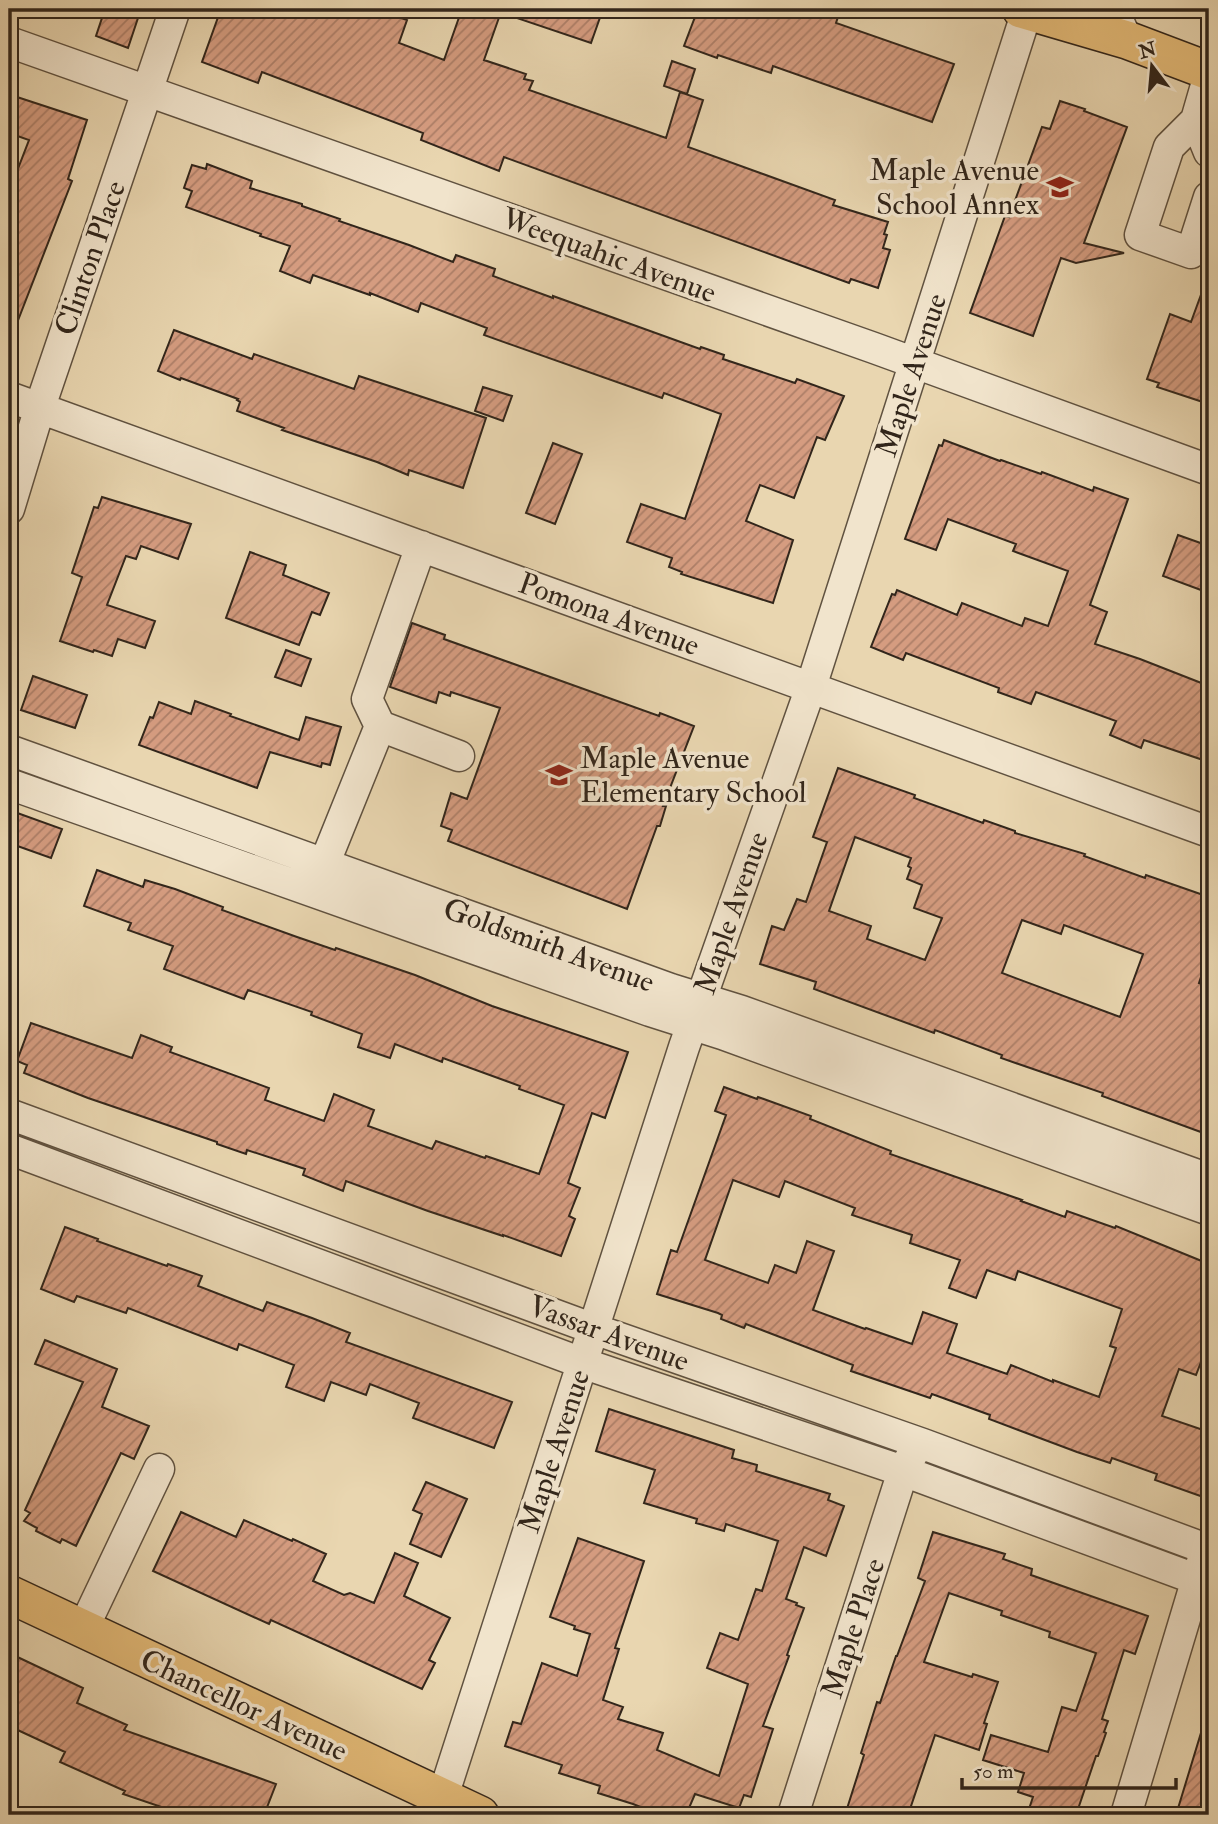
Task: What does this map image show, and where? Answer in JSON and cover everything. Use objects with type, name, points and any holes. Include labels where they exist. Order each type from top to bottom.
[{"type":"main road","points":[[1024,10],[1120,25],[1209,73]]},
{"type":"main road","name":"Chancellor Avenue","points":[[9,1594],[440,1807],[480,1815]]},
{"type":"street","name":"Clinton Place","points":[[9,509],[40,407],[175,9]]},
{"type":"street","name":"Maple Avenue","points":[[440,1807],[697,1011],[811,687],[1024,10]]},
{"type":"street","name":"Weequahic Avenue","points":[[9,42],[1209,470]]},
{"type":"street","points":[[1209,73],[1196,120],[1169,148],[1140,236],[1191,253],[1209,197]]},
{"type":"street","points":[[1196,120],[1209,152]]},
{"type":"street","name":"Pomona Avenue","points":[[9,397],[1209,832]]},
{"type":"street","points":[[421,546],[367,699],[380,726],[459,756]]},
{"type":"street","points":[[314,892],[380,726]]},
{"type":"street","name":"Goldsmith Avenue","points":[[9,750],[658,984],[697,1011],[722,1034],[1209,1210]]},
{"type":"street","name":"Goldsmith Avenue","points":[[9,784],[314,892],[697,1011],[743,1011],[1209,1179]]},
{"type":"street","name":"Vassar Avenue","points":[[9,1114],[594,1329],[919,1442],[1208,1549]]},
{"type":"street","points":[[1099,1170],[1110,1143]]},
{"type":"street","name":"Vassar Avenue","points":[[9,1149],[582,1363],[903,1471],[1203,1582]]},
{"type":"street","points":[[208,1223],[220,1191]]},
{"type":"street","name":"Maple Place","points":[[793,1815],[903,1471],[919,1442]]},
{"type":"street","points":[[83,1629],[159,1469]]},
{"type":"street","points":[[1126,1815],[1203,1582],[1208,1549]]},
{"type":"building","points":[[105,9],[141,9],[128,48],[96,36]]},
{"type":"building","points":[[221,9],[375,9],[407,20],[399,43],[444,60],[462,9],[502,9],[484,60],[526,74],[524,79],[533,81],[529,90],[666,138],[680,92],[703,100],[688,147],[835,200],[833,205],[888,222],[883,248],[890,250],[878,288],[851,279],[849,283],[504,157],[499,171],[421,140],[423,133],[262,72],[258,83],[202,62]]},
{"type":"building","points":[[503,9],[603,9],[591,43],[502,13]]},
{"type":"building","points":[[698,9],[822,9],[839,14],[836,23],[954,64],[932,122],[773,66],[771,73],[684,46]]},
{"type":"building","points":[[672,61],[695,69],[687,94],[664,86]]},
{"type":"building","points":[[17,97],[87,120],[68,179],[72,181],[10,341],[9,192],[29,140],[9,133],[9,123]]},
{"type":"building","name":"Maple Avenue School Annex","points":[[1060,101],[1127,127],[1084,243],[1124,253],[1076,263],[1061,258],[1033,336],[970,313],[1005,216],[1009,217],[1042,127],[1050,129]]},
{"type":"building","points":[[207,164],[252,181],[250,188],[302,204],[340,219],[339,221],[453,262],[456,255],[495,269],[493,276],[553,298],[724,355],[723,359],[795,383],[797,379],[844,396],[825,440],[817,437],[794,498],[760,485],[746,521],[793,540],[773,603],[681,574],[682,572],[669,567],[672,558],[627,542],[641,504],[685,519],[721,414],[664,393],[662,398],[484,335],[487,328],[421,303],[418,312],[313,275],[310,283],[280,271],[290,246],[186,207],[192,191],[184,188],[192,165],[206,169]]},
{"type":"building","points":[[1206,281],[1209,281],[1209,404],[1157,387],[1159,383],[1147,379],[1170,314],[1191,322]]},
{"type":"building","points":[[174,330],[252,359],[254,354],[354,389],[359,376],[486,418],[463,488],[409,470],[408,475],[282,430],[284,428],[237,411],[240,402],[238,399],[158,371]]},
{"type":"building","points":[[483,387],[512,396],[503,421],[475,411]]},
{"type":"building","points":[[944,440],[1093,491],[1094,487],[1128,499],[1090,605],[1107,612],[1095,644],[1209,686],[1209,762],[1144,740],[1141,748],[1110,735],[1116,721],[1036,692],[1031,704],[998,692],[999,688],[906,653],[903,660],[871,647],[892,594],[895,595],[897,590],[957,615],[962,603],[1022,626],[1025,618],[1048,626],[1068,571],[1013,551],[1016,544],[948,519],[936,550],[905,539],[939,445],[942,446]]},
{"type":"building","points":[[553,443],[582,454],[555,524],[526,513]]},
{"type":"building","points":[[102,497],[191,524],[178,559],[141,546],[136,559],[126,556],[107,605],[155,621],[145,648],[118,639],[112,656],[60,641],[82,577],[72,573],[94,507],[98,508]]},
{"type":"building","points":[[1178,535],[1209,546],[1209,593],[1163,576]]},
{"type":"building","points":[[250,552],[286,565],[283,575],[329,593],[320,615],[312,612],[299,645],[226,618]]},
{"type":"building","points":[[412,623],[445,635],[444,639],[694,726],[663,806],[666,806],[660,826],[657,826],[627,909],[448,841],[452,830],[441,826],[451,793],[467,799],[500,708],[451,692],[450,696],[439,692],[436,703],[390,687]]},
{"type":"building","points":[[286,650],[311,659],[301,686],[275,677]]},
{"type":"building","points":[[33,676],[87,695],[75,728],[21,710]]},
{"type":"building","points":[[195,701],[299,740],[306,717],[341,727],[330,765],[322,763],[321,767],[270,752],[257,788],[139,745],[159,702],[191,714]]},
{"type":"building","points":[[838,768],[983,823],[984,820],[1015,833],[1085,854],[1084,856],[1145,878],[1146,875],[1209,897],[1209,952],[1199,983],[1209,986],[1209,1135],[1102,1096],[1103,1093],[1001,1058],[1002,1055],[935,1030],[934,1033],[814,989],[816,982],[760,964],[772,926],[784,930],[797,899],[806,902],[827,842],[813,837]],"holes":[[[855,837],[911,858],[907,879],[922,885],[914,908],[942,918],[925,960],[867,939],[871,926],[829,911]],[[1022,920],[1061,934],[1064,925],[1143,954],[1120,1017],[1002,973]]]},
{"type":"building","points":[[9,810],[62,829],[51,858],[9,843]]},
{"type":"building","points":[[97,870],[143,887],[145,880],[175,889],[223,907],[222,910],[297,937],[415,975],[492,1006],[628,1052],[605,1118],[592,1113],[568,1183],[580,1188],[569,1216],[575,1219],[561,1256],[346,1181],[343,1191],[303,1175],[305,1169],[247,1150],[246,1154],[24,1073],[27,1065],[17,1061],[31,1023],[132,1058],[141,1035],[172,1047],[170,1052],[269,1088],[265,1100],[324,1121],[334,1094],[374,1110],[368,1126],[432,1149],[436,1141],[539,1174],[564,1105],[443,1058],[442,1062],[395,1044],[390,1058],[358,1047],[362,1034],[311,1015],[312,1012],[248,990],[244,999],[164,969],[173,946],[128,930],[131,923],[84,906]]},
{"type":"building","points":[[724,1087],[757,1099],[758,1097],[811,1116],[810,1119],[891,1151],[890,1154],[1065,1217],[1067,1211],[1115,1228],[1116,1226],[1209,1264],[1209,1341],[1196,1375],[1179,1369],[1162,1416],[1209,1432],[1209,1499],[1155,1480],[1157,1474],[1112,1458],[1110,1463],[1077,1452],[932,1394],[930,1398],[851,1371],[853,1365],[746,1324],[744,1328],[721,1319],[722,1315],[718,1313],[657,1294],[671,1250],[677,1252],[726,1115],[715,1111]],"holes":[[[733,1180],[779,1197],[785,1181],[855,1208],[852,1215],[912,1235],[910,1243],[960,1260],[949,1288],[976,1298],[987,1270],[1015,1280],[1018,1271],[1122,1309],[1110,1346],[1116,1348],[1099,1397],[1011,1365],[1007,1374],[947,1353],[957,1324],[923,1312],[912,1344],[813,1310],[834,1251],[807,1241],[796,1273],[775,1265],[768,1283],[705,1260]]]},
{"type":"building","points":[[65,1227],[98,1239],[97,1241],[202,1276],[198,1286],[263,1311],[267,1302],[312,1318],[350,1333],[346,1342],[512,1402],[494,1448],[413,1418],[419,1403],[370,1384],[366,1395],[331,1382],[324,1401],[286,1387],[294,1365],[239,1344],[237,1350],[128,1308],[126,1313],[77,1296],[74,1302],[41,1289]]},
{"type":"building","points":[[45,1340],[117,1369],[102,1407],[149,1426],[134,1459],[121,1453],[76,1546],[62,1539],[60,1543],[36,1531],[37,1528],[24,1521],[30,1513],[25,1510],[83,1382],[35,1364]]},
{"type":"building","points":[[609,1409],[734,1450],[732,1458],[757,1465],[756,1471],[830,1494],[828,1500],[844,1506],[826,1556],[804,1547],[786,1599],[804,1608],[763,1726],[773,1729],[751,1797],[744,1795],[739,1808],[695,1794],[686,1815],[661,1815],[598,1793],[600,1786],[559,1773],[562,1765],[505,1746],[513,1722],[521,1724],[542,1663],[577,1676],[590,1634],[550,1617],[578,1538],[644,1561],[615,1648],[619,1649],[603,1700],[623,1707],[618,1719],[663,1733],[657,1750],[719,1776],[748,1684],[707,1668],[720,1633],[738,1640],[756,1589],[762,1591],[778,1541],[726,1524],[724,1531],[696,1523],[697,1519],[644,1503],[655,1470],[596,1451]]},
{"type":"building","points":[[426,1482],[467,1499],[441,1557],[410,1544],[422,1514],[413,1510]]},
{"type":"building","points":[[181,1512],[236,1537],[244,1520],[326,1554],[313,1581],[344,1595],[350,1593],[374,1603],[395,1553],[418,1563],[404,1596],[450,1618],[429,1660],[435,1663],[422,1689],[271,1620],[269,1624],[153,1571]]},
{"type":"building","points":[[933,1532],[1005,1554],[1003,1559],[1032,1569],[1031,1575],[1148,1616],[1135,1654],[1124,1650],[1102,1719],[1108,1721],[1104,1732],[1106,1733],[1076,1815],[1027,1815],[1033,1797],[1018,1792],[1024,1773],[983,1760],[991,1735],[1048,1752],[1062,1707],[1076,1711],[1096,1653],[1049,1637],[1050,1632],[1001,1615],[1002,1611],[949,1593],[924,1662],[998,1682],[984,1723],[987,1724],[979,1750],[935,1735],[908,1815],[845,1815],[877,1702],[880,1703],[925,1581],[918,1578]]},
{"type":"building","points":[[9,1653],[83,1688],[77,1703],[127,1725],[124,1730],[276,1784],[264,1815],[185,1815],[123,1794],[125,1791],[60,1762],[65,1752],[9,1726]]},
{"type":"building","points":[[1204,1723],[1209,1724],[1209,1815],[1176,1815]]},
{"type":"place","name":"Maple Avenue School Annex","points":[[1060,187]]},
{"type":"place","name":"Maple Avenue Elementary School","points":[[559,775]]}]
